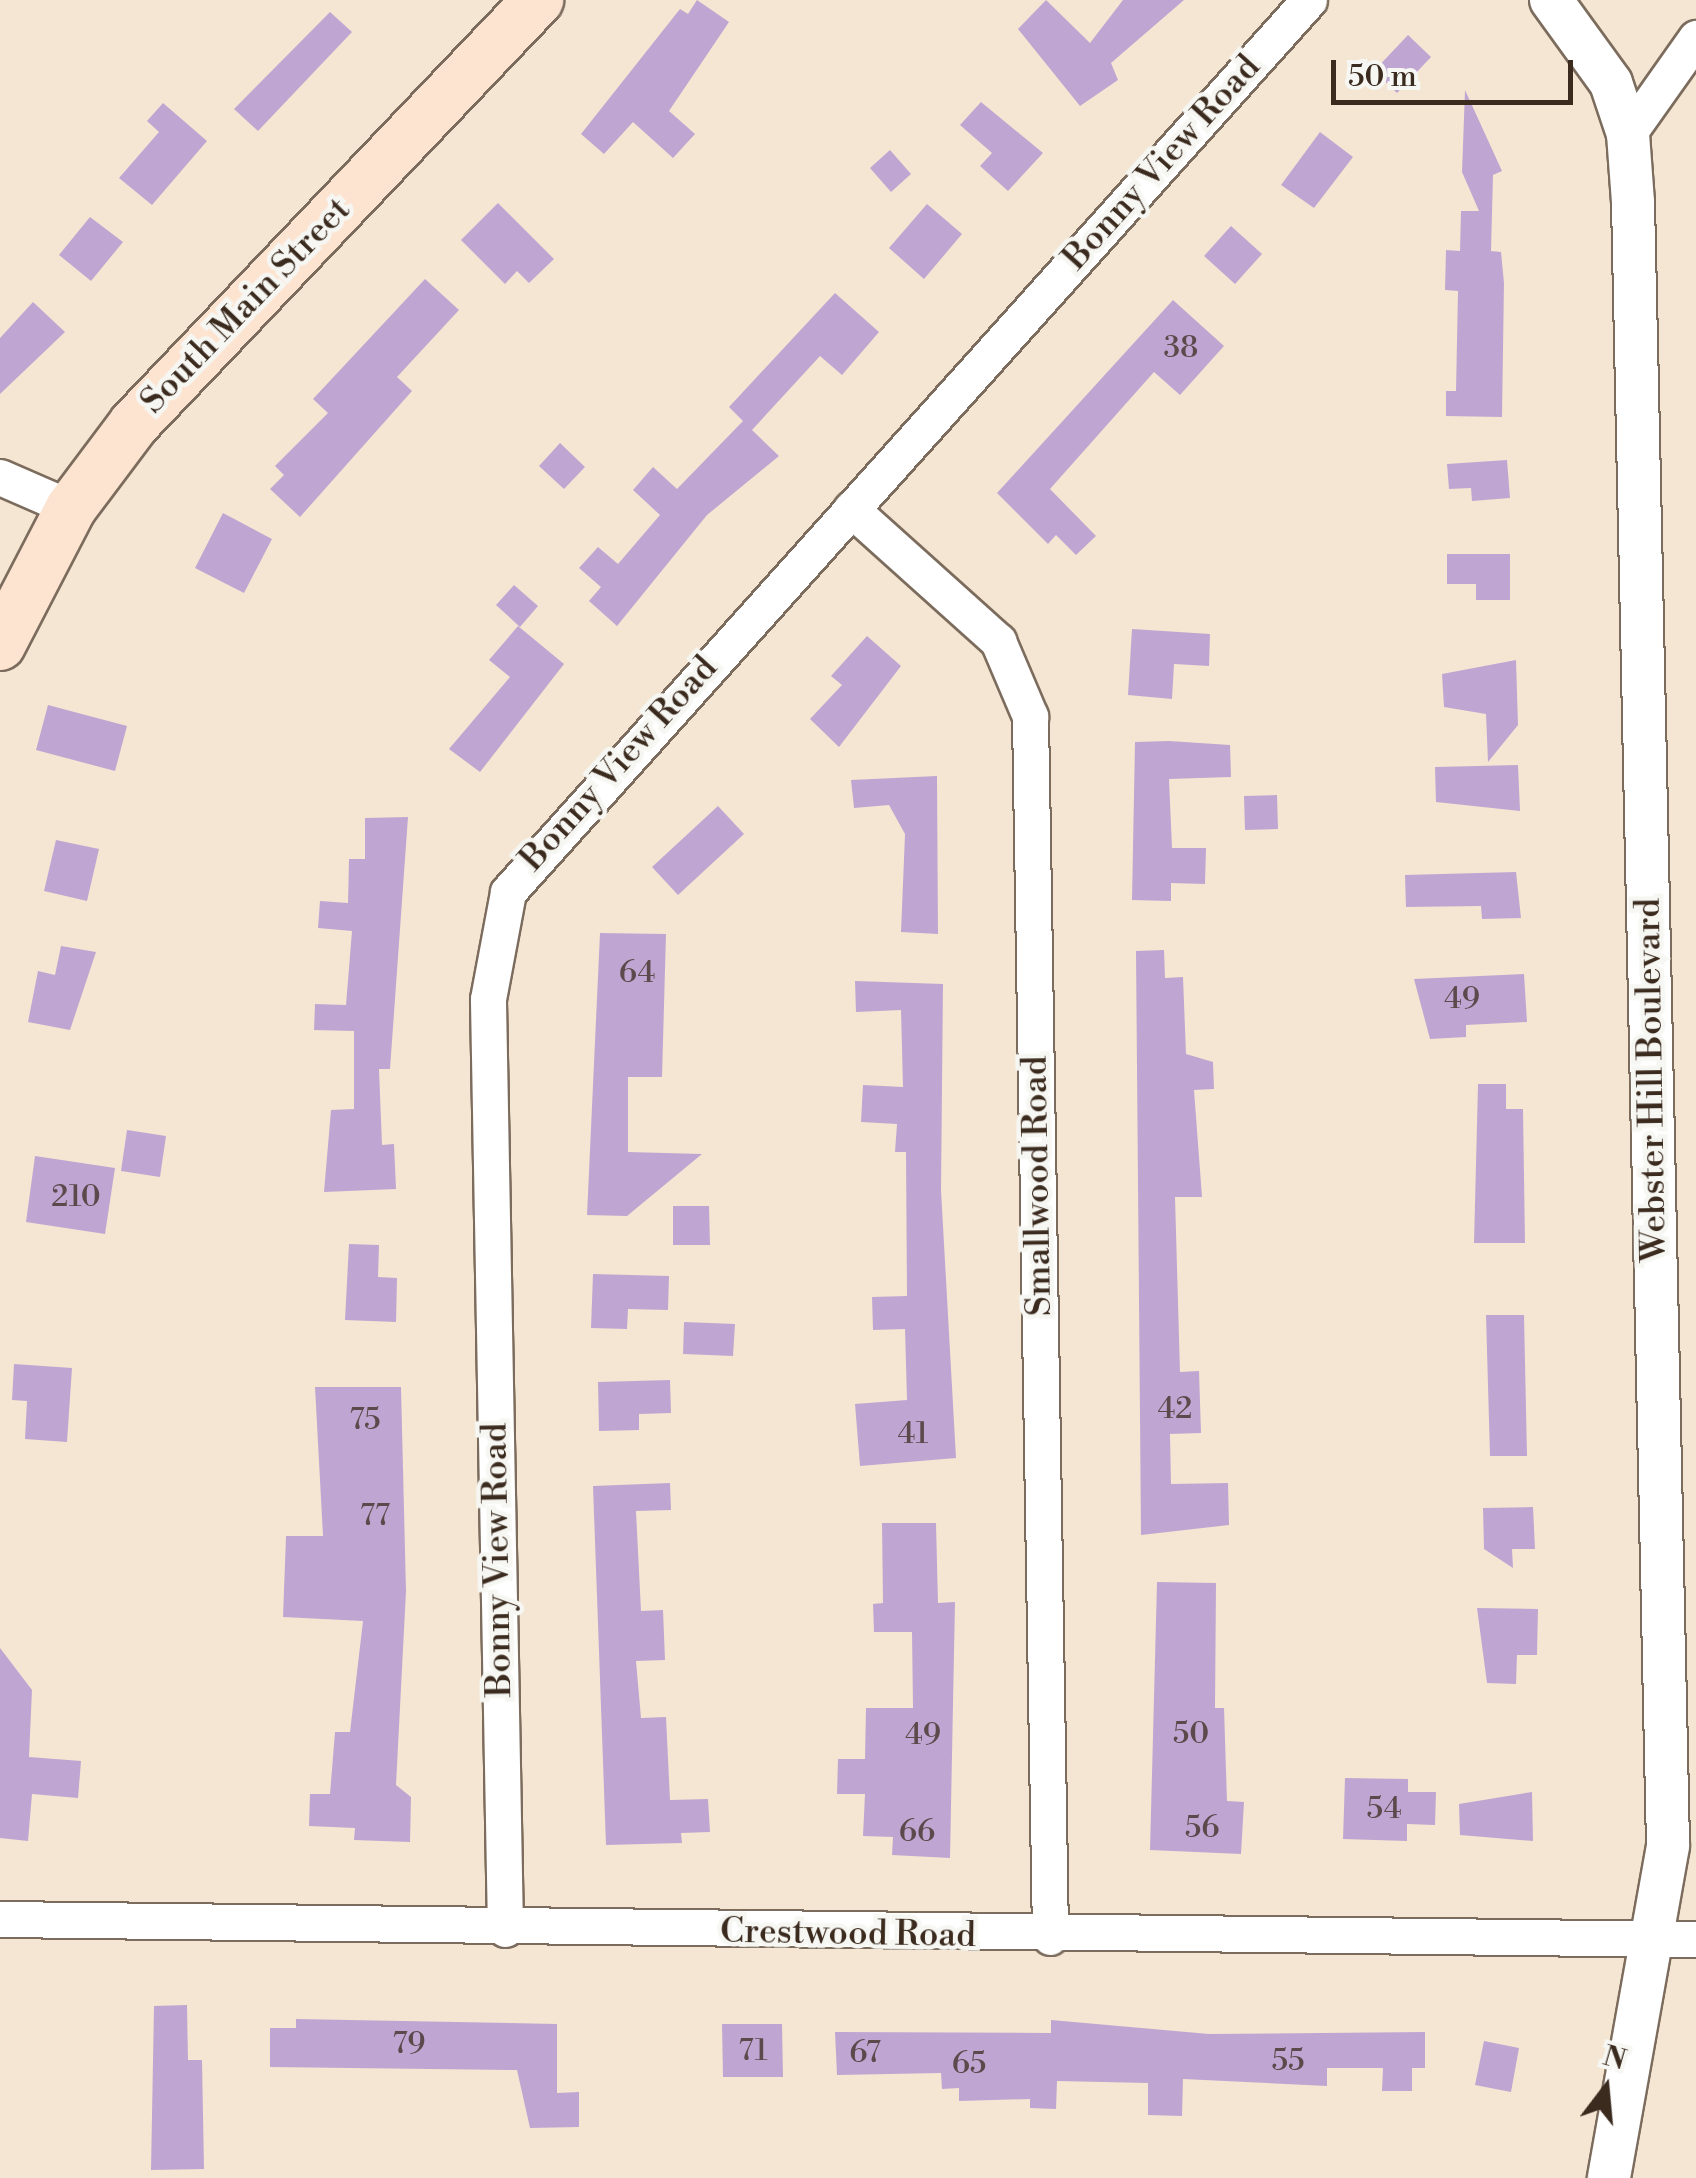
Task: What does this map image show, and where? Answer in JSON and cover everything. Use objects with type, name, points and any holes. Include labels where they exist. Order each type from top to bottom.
[{"type":"main road","name":"South Main Street","points":[[0,645],[71,508],[134,424],[538,0]]},
{"type":"street","name":"Bonny View Road","points":[[505,1929],[492,940],[521,872],[1309,0]]},
{"type":"street","name":"Webster Hill Boulevard","points":[[1551,0],[1592,47],[1628,134],[1668,1812],[1677,1939],[1609,2178]]},
{"type":"street","points":[[1628,134],[1696,38]]},
{"type":"street","points":[[0,477],[71,508]]},
{"type":"street","name":"Smallwood Road","points":[[851,509],[998,641],[1030,716],[1050,1937]]},
{"type":"street","name":"Crestwood Road","points":[[0,1919],[1050,1937],[1677,1939]]},
{"type":"building","points":[[697,0],[729,22],[669,111],[695,134],[673,158],[633,122],[604,154],[581,134],[680,9],[688,14]]},
{"type":"building","points":[[1046,0],[1090,43],[1123,0],[1184,0],[1111,63],[1118,80],[1080,106],[1018,29]]},
{"type":"building","points":[[330,12],[352,32],[258,131],[234,109]]},
{"type":"building","points":[[1408,35],[1431,57],[1397,93],[1374,71]]},
{"type":"building","points":[[1465,90],[1502,171],[1493,175],[1491,251],[1501,252],[1504,283],[1502,417],[1446,416],[1446,391],[1456,391],[1458,291],[1445,290],[1446,250],[1460,251],[1461,211],[1479,211],[1462,172]]},
{"type":"building","points":[[981,102],[1043,153],[1008,191],[980,166],[992,153],[960,125]]},
{"type":"building","points":[[163,103],[207,141],[152,205],[119,178],[159,132],[147,121]]},
{"type":"building","points":[[1320,132],[1353,157],[1314,208],[1281,185]]},
{"type":"building","points":[[890,150],[911,174],[891,192],[870,168]]},
{"type":"building","points":[[498,203],[554,259],[529,283],[517,271],[505,284],[461,240]]},
{"type":"building","points":[[927,204],[962,234],[924,279],[889,248]]},
{"type":"building","points":[[90,217],[123,242],[91,281],[59,255]]},
{"type":"building","points":[[1231,226],[1262,254],[1235,284],[1204,256]]},
{"type":"building","points":[[425,279],[459,310],[397,377],[412,391],[300,517],[270,489],[284,475],[275,466],[328,413],[313,399]]},
{"type":"building","points":[[835,293],[879,332],[842,375],[820,356],[752,430],[779,456],[707,515],[617,626],[589,601],[601,587],[579,568],[598,547],[618,564],[660,515],[633,490],[653,467],[677,489],[743,421],[729,407]]},
{"type":"building","points":[[1173,300],[1224,346],[1180,395],[1154,372],[1050,489],[1096,536],[1076,555],[1056,535],[1048,544],[997,493]]},
{"type":"building","points":[[33,302],[65,332],[0,394],[0,338]]},
{"type":"building","points":[[560,443],[585,467],[564,489],[539,466]]},
{"type":"building","points":[[1507,460],[1510,498],[1472,501],[1471,488],[1449,489],[1447,464]]},
{"type":"building","points":[[223,513],[272,539],[244,593],[195,568]]},
{"type":"building","points":[[1447,554],[1510,554],[1510,600],[1476,600],[1476,584],[1447,584]]},
{"type":"building","points":[[514,585],[538,606],[520,627],[496,605]]},
{"type":"building","points":[[518,626],[564,664],[480,772],[449,749],[510,677],[489,660]]},
{"type":"building","points":[[1132,629],[1210,634],[1209,666],[1174,664],[1172,699],[1128,695]]},
{"type":"building","points":[[867,636],[901,666],[839,747],[810,719],[842,685],[831,676]]},
{"type":"building","points":[[1516,660],[1518,725],[1488,762],[1486,714],[1444,707],[1442,674]]},
{"type":"building","points":[[48,705],[127,726],[115,771],[36,750]]},
{"type":"building","points":[[1135,742],[1230,745],[1231,777],[1169,779],[1172,848],[1206,848],[1205,884],[1171,883],[1171,901],[1132,900]]},
{"type":"building","points":[[1518,765],[1520,811],[1436,802],[1435,767]]},
{"type":"building","points":[[937,776],[938,934],[901,932],[905,834],[889,805],[854,808],[851,780]]},
{"type":"building","points":[[1277,795],[1278,829],[1245,830],[1244,796]]},
{"type":"building","points":[[718,806],[744,834],[678,895],[652,867]]},
{"type":"building","points":[[408,817],[390,1069],[379,1069],[382,1145],[394,1144],[396,1189],[324,1192],[331,1110],[354,1109],[354,1031],[314,1030],[315,1004],[346,1005],[352,931],[318,928],[320,901],[348,903],[349,859],[365,859],[365,818]]},
{"type":"building","points":[[56,840],[99,849],[87,901],[44,891]]},
{"type":"building","points":[[1516,872],[1521,918],[1482,919],[1481,906],[1406,907],[1405,875]]},
{"type":"building","points":[[600,933],[666,934],[662,1077],[628,1077],[628,1152],[702,1154],[627,1216],[587,1215]]},
{"type":"building","points":[[61,946],[96,952],[70,1030],[28,1022],[38,971],[55,975]]},
{"type":"building","points":[[1164,950],[1165,978],[1183,977],[1186,1054],[1213,1062],[1214,1089],[1194,1090],[1202,1197],[1175,1197],[1180,1372],[1199,1371],[1201,1433],[1170,1434],[1171,1484],[1228,1483],[1229,1525],[1141,1535],[1136,951]]},
{"type":"building","points":[[1524,974],[1527,1022],[1466,1025],[1466,1037],[1430,1039],[1414,979]]},
{"type":"building","points":[[855,981],[943,984],[941,1190],[956,1458],[860,1466],[855,1404],[907,1400],[905,1329],[873,1330],[872,1297],[907,1296],[906,1152],[895,1152],[897,1124],[861,1122],[863,1085],[903,1087],[901,1010],[856,1012]]},
{"type":"building","points":[[1478,1084],[1506,1084],[1506,1109],[1523,1109],[1525,1243],[1474,1243]]},
{"type":"building","points":[[127,1130],[166,1136],[160,1177],[121,1171]]},
{"type":"building","points":[[35,1156],[115,1168],[105,1234],[26,1222]]},
{"type":"building","points":[[673,1206],[709,1206],[710,1245],[673,1245]]},
{"type":"building","points":[[349,1244],[379,1245],[378,1277],[397,1278],[396,1322],[345,1320]]},
{"type":"building","points":[[593,1274],[669,1276],[668,1310],[628,1309],[627,1329],[591,1328]]},
{"type":"building","points":[[1486,1315],[1524,1315],[1527,1456],[1490,1456]]},
{"type":"building","points":[[684,1322],[735,1324],[733,1356],[683,1354]]},
{"type":"building","points":[[14,1364],[72,1368],[67,1442],[25,1439],[27,1401],[12,1400]]},
{"type":"building","points":[[670,1380],[671,1413],[639,1414],[639,1430],[599,1431],[598,1382]]},
{"type":"building","points":[[315,1387],[401,1387],[406,1591],[396,1785],[411,1797],[410,1842],[354,1840],[355,1828],[309,1826],[310,1794],[330,1794],[335,1732],[350,1732],[363,1621],[283,1617],[286,1536],[323,1536]]},
{"type":"building","points":[[670,1483],[671,1510],[636,1511],[641,1611],[663,1610],[665,1660],[636,1661],[641,1718],[666,1717],[670,1800],[708,1799],[710,1832],[681,1833],[682,1843],[606,1845],[593,1486]]},
{"type":"building","points":[[1533,1507],[1535,1549],[1512,1549],[1513,1568],[1484,1549],[1483,1508]]},
{"type":"building","points":[[882,1523],[936,1523],[938,1603],[955,1602],[950,1858],[892,1855],[893,1837],[863,1836],[865,1794],[837,1794],[838,1759],[865,1759],[866,1708],[913,1708],[912,1632],[874,1632],[873,1604],[883,1603]]},
{"type":"building","points":[[1157,1582],[1216,1583],[1215,1708],[1224,1708],[1227,1801],[1244,1802],[1241,1854],[1150,1850]]},
{"type":"building","points":[[1477,1608],[1538,1609],[1537,1655],[1517,1655],[1516,1684],[1487,1683]]},
{"type":"building","points":[[0,1648],[32,1690],[29,1757],[81,1761],[78,1798],[32,1794],[28,1841],[0,1838]]},
{"type":"building","points":[[1345,1778],[1408,1779],[1408,1792],[1436,1792],[1435,1825],[1407,1824],[1407,1841],[1343,1839]]},
{"type":"building","points":[[1532,1792],[1533,1841],[1460,1835],[1459,1804]]},
{"type":"building","points":[[187,2005],[188,2060],[202,2060],[204,2169],[151,2170],[154,2006]]},
{"type":"building","points":[[296,2019],[557,2024],[557,2093],[579,2092],[579,2127],[530,2128],[517,2070],[270,2067],[270,2028],[296,2028]]},
{"type":"building","points":[[1051,2020],[1209,2034],[1425,2032],[1425,2068],[1412,2068],[1412,2091],[1382,2091],[1383,2068],[1327,2068],[1327,2086],[1183,2079],[1182,2116],[1148,2115],[1148,2083],[1057,2081],[1056,2109],[1030,2108],[1030,2099],[959,2101],[959,2088],[942,2089],[941,2073],[837,2075],[835,2032],[1051,2033]]},
{"type":"building","points":[[722,2024],[782,2024],[783,2077],[723,2077]]},
{"type":"building","points":[[1484,2041],[1519,2048],[1511,2092],[1475,2085]]}]
